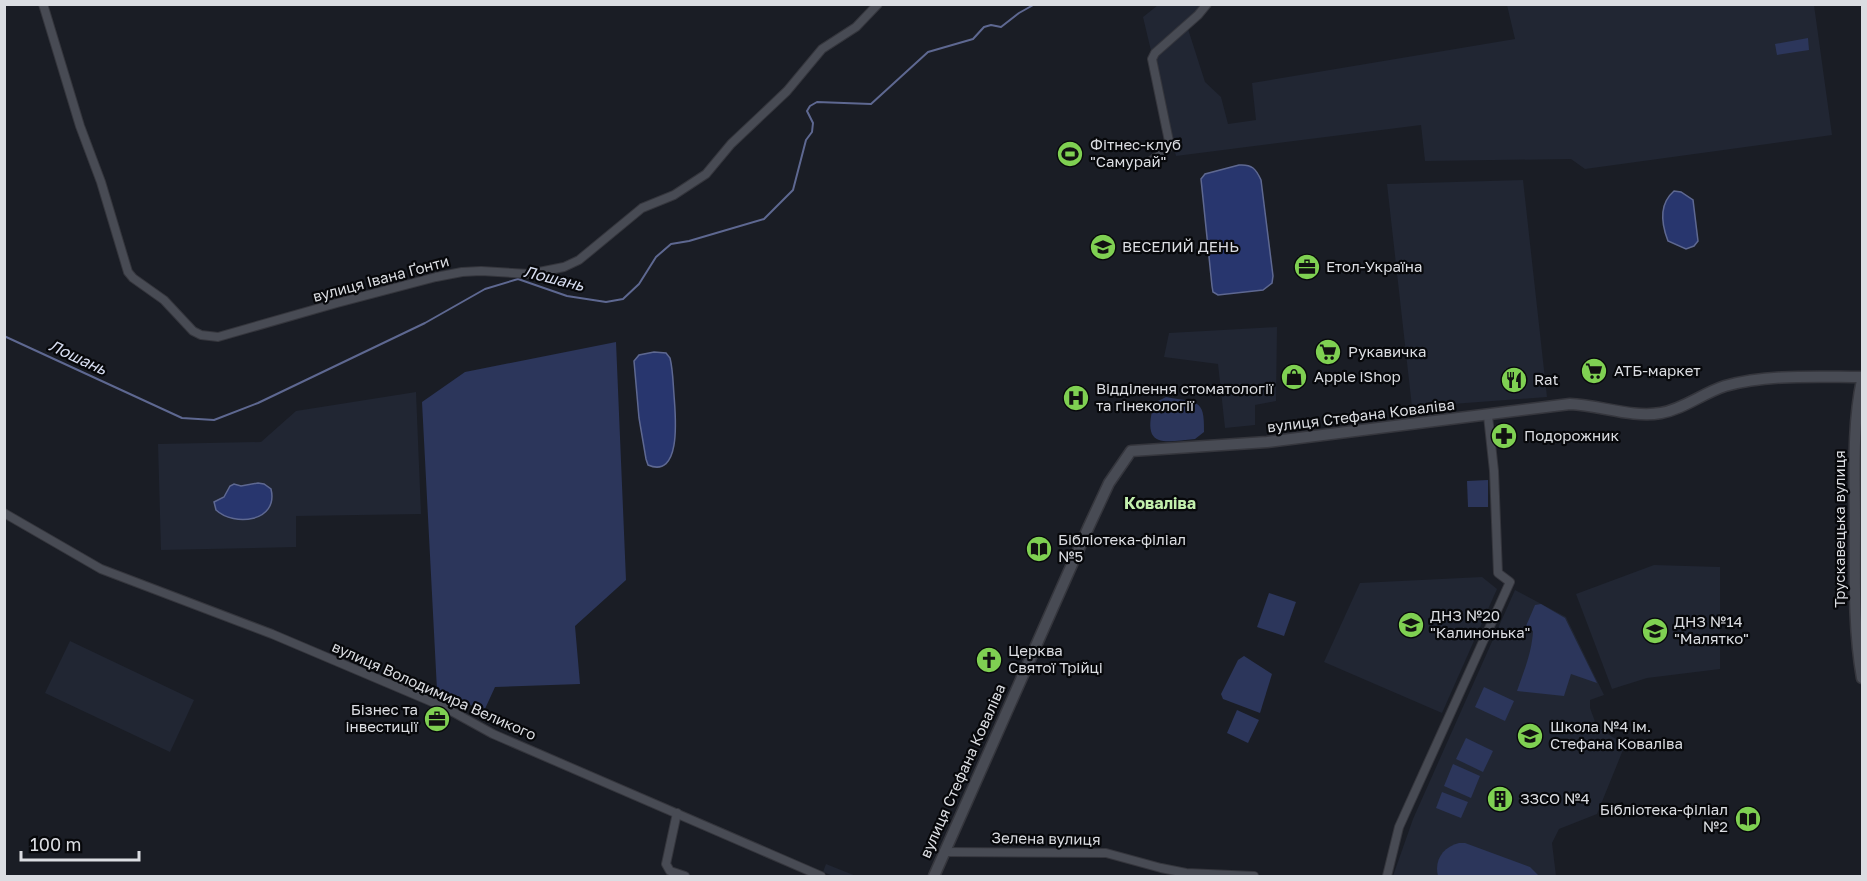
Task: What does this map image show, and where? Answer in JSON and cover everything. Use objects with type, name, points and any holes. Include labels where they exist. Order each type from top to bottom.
[{"type":"street","name":"вулиця Івана Ґонти","points":[[43,4],[128,272],[164,300],[193,331],[201,335],[218,337],[337,303],[462,272],[529,274],[564,267],[579,260],[642,208],[674,195],[706,174],[731,144],[787,91],[822,49],[856,27],[878,4]]},
{"type":"street","points":[[1150,162],[1170,147],[1152,60],[1155,53],[1198,15],[1207,4]]},
{"type":"street","name":"вулиця Стефана Коваліва","points":[[934,876],[1094,515],[1109,483],[1131,451],[1267,442],[1570,404],[1634,413],[1661,413],[1679,408],[1724,387],[1746,382],[1789,378],[1863,378]]},
{"type":"street","name":"Трускавецька вулиця","points":[[1863,378],[1855,449],[1855,614],[1863,678]]},
{"type":"street","points":[[1387,876],[1399,827],[1510,582],[1498,573],[1494,471],[1488,416]]},
{"type":"street","name":"вулиця Володимира Великого","points":[[4,513],[101,569],[281,638],[444,707],[493,734],[821,876]]},
{"type":"street","points":[[677,813],[666,864],[670,871],[685,876]]},
{"type":"street","name":"Зелена вулиця","points":[[944,852],[1106,853],[1186,873],[1254,876]]},
{"type":"shaded area","points":[[1158,5],[1198,5],[1203,14],[1188,29],[1205,82],[1221,97],[1228,124],[1256,120],[1252,83],[1515,39],[1507,5],[1814,5],[1832,135],[1585,169],[1571,159],[1425,161],[1421,125],[1176,156],[1143,17]]},
{"type":"shaded area","points":[[1808,38],[1809,50],[1777,55],[1775,44]]},
{"type":"shaded area","points":[[1239,165],[1253,168],[1261,180],[1272,283],[1263,290],[1218,295],[1213,292],[1212,286],[1201,179],[1205,174]]},
{"type":"shaded area","points":[[1523,180],[1547,397],[1412,407],[1387,184]]},
{"type":"shaded area","points":[[1674,191],[1681,192],[1693,200],[1698,241],[1694,246],[1686,249],[1668,241],[1664,227],[1664,208]]},
{"type":"shaded area","points":[[1277,327],[1276,401],[1255,405],[1255,425],[1225,428],[1218,364],[1164,357],[1169,333]]},
{"type":"shaded area","points":[[616,342],[626,580],[575,626],[580,684],[495,687],[484,711],[437,690],[422,402],[465,372]]},
{"type":"shaded area","points":[[654,352],[666,353],[670,358],[675,415],[672,454],[667,463],[659,467],[648,465],[646,459],[639,418],[634,361],[639,355]]},
{"type":"shaded area","points":[[416,392],[421,514],[296,516],[296,547],[161,550],[158,444],[261,442],[296,411]]},
{"type":"shaded area","points":[[1166,397],[1197,404],[1203,413],[1204,432],[1195,439],[1172,441],[1163,441],[1152,435],[1150,428],[1154,403]]},
{"type":"shaded area","points":[[1488,480],[1488,507],[1468,507],[1467,481]]},
{"type":"shaded area","points":[[258,483],[271,489],[272,500],[262,515],[243,520],[233,519],[216,510],[214,502],[224,497],[230,486]]},
{"type":"shaded area","name":"ДНЗ №14 \"Малятко\"","points":[[1654,565],[1720,567],[1720,669],[1647,678],[1612,689],[1576,594]]},
{"type":"shaded area","name":"ДНЗ №20 \"Калинонька\"","points":[[1482,577],[1497,589],[1442,713],[1324,662],[1360,583]]},
{"type":"shaded area","name":"Школа №4 ім. Стефана Коваліва","points":[[1515,590],[1566,617],[1604,695],[1590,700],[1590,708],[1597,727],[1625,745],[1597,814],[1559,829],[1552,843],[1556,876],[1393,876],[1413,819]]},
{"type":"shaded area","points":[[1269,593],[1296,602],[1284,636],[1257,627]]},
{"type":"shaded area","points":[[1541,604],[1565,618],[1597,683],[1571,674],[1564,696],[1517,691],[1532,639],[1533,631],[1526,626],[1535,605]]},
{"type":"shaded area","points":[[70,641],[194,700],[170,752],[45,693]]},
{"type":"shaded area","points":[[1244,656],[1272,674],[1260,713],[1223,699],[1221,694],[1238,660]]},
{"type":"shaded area","points":[[1484,687],[1514,701],[1505,721],[1475,707]]},
{"type":"shaded area","points":[[1237,710],[1259,720],[1248,743],[1227,733]]},
{"type":"shaded area","points":[[1466,738],[1493,751],[1483,772],[1456,759]]},
{"type":"shaded area","points":[[1453,764],[1480,776],[1471,798],[1444,786]]},
{"type":"shaded area","points":[[1442,792],[1468,802],[1461,818],[1436,808]]},
{"type":"shaded area","points":[[1465,843],[1530,867],[1539,876],[1438,876],[1437,865],[1441,855],[1448,848]]},
{"type":"shaded area","points":[[826,864],[856,876],[833,876],[823,872]]},
{"type":"waterway","name":"Лошань","points":[[4,336],[182,418],[214,420],[258,403],[425,323],[485,289],[518,279],[567,296],[606,302],[623,299],[639,284],[656,257],[671,244],[764,219],[793,190],[806,140],[812,132],[813,123],[807,111],[810,106],[817,102],[871,104],[928,52],[973,39],[984,27],[991,25],[1001,27],[1035,4]]},
{"type":"place","name":"Фітнес-клуб \"Самурай\"","points":[[1070,154]]},
{"type":"place","name":"ВЕСЕЛИЙ ДЕНЬ","points":[[1103,247]]},
{"type":"place","name":"Етол-Україна","points":[[1307,267]]},
{"type":"place","name":"Рукавичка","points":[[1328,352]]},
{"type":"place","name":"АТБ-маркет","points":[[1594,371]]},
{"type":"place","name":"Apple iShop","points":[[1294,377]]},
{"type":"place","name":"Rat","points":[[1514,380]]},
{"type":"place","name":"Відділення стоматології та гінекології","points":[[1076,398]]},
{"type":"place","name":"Подорожник","points":[[1504,436]]},
{"type":"place","name":"Бібліотека-філіал №5","points":[[1039,549]]},
{"type":"place","name":"ДНЗ №20 \"Калинонька\"","points":[[1411,625]]},
{"type":"place","name":"ДНЗ №14 \"Малятко\"","points":[[1655,631]]},
{"type":"place","name":"Церква Святої Трійці","points":[[989,660]]},
{"type":"place","name":"Бізнес та інвестиції","points":[[437,719]]},
{"type":"place","name":"Школа №4 ім. Стефана Коваліва","points":[[1530,736]]},
{"type":"place","name":"ЗЗСО №4","points":[[1500,799]]},
{"type":"place","name":"Бібліотека-філіал №2","points":[[1748,819]]},
{"type":"district","name":"Коваліва","points":[[1160,503]]}]
